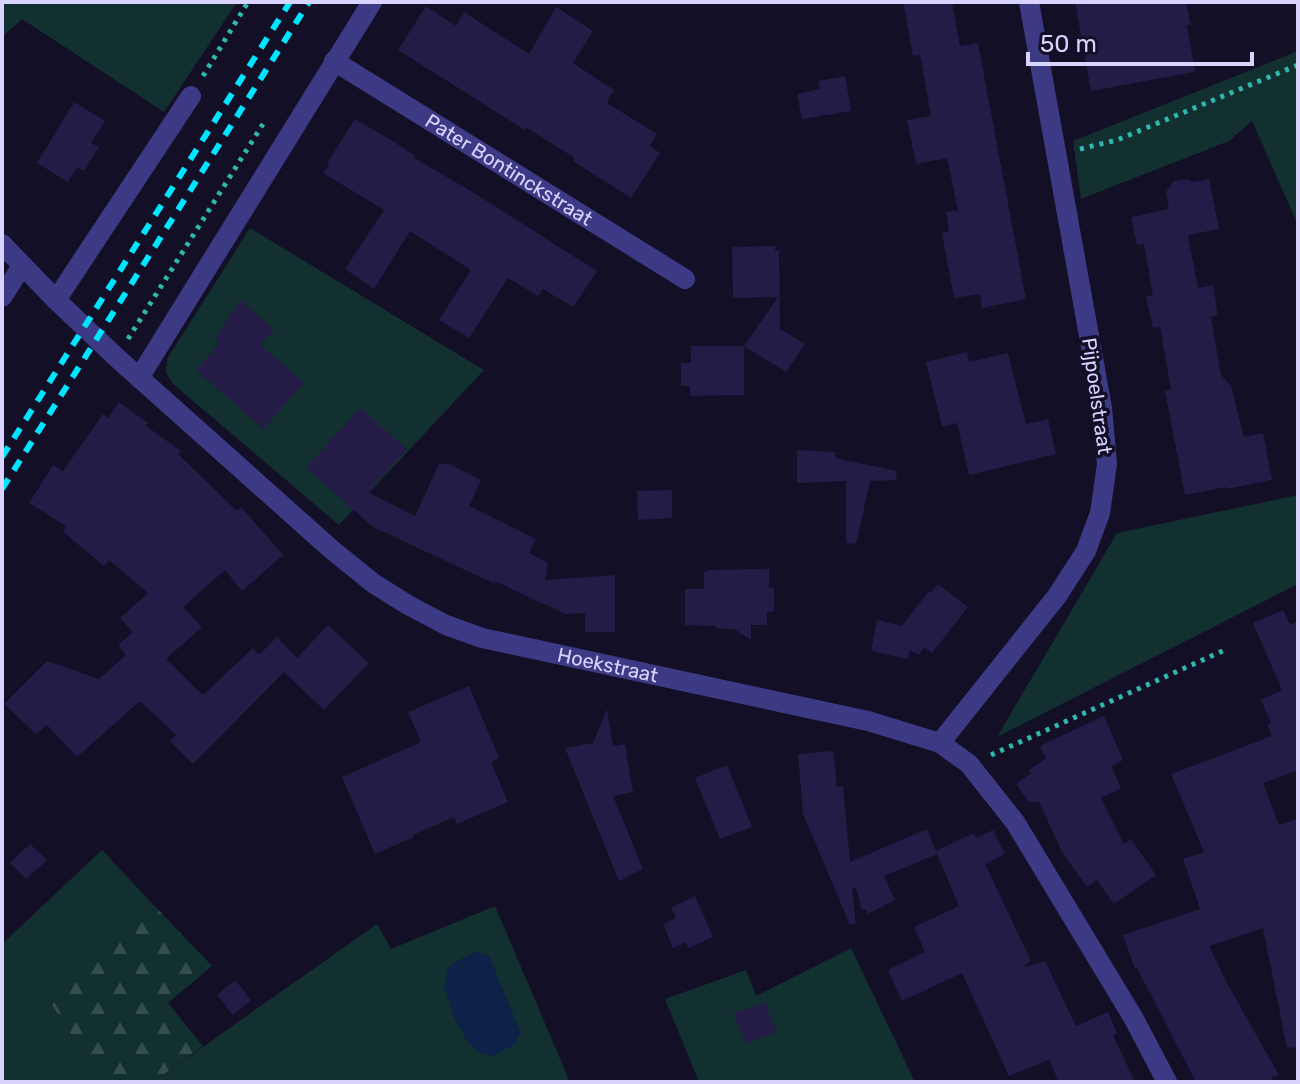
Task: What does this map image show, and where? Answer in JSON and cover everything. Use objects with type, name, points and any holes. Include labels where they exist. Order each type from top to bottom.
[{"type":"street","points":[[139,378],[372,2]]},
{"type":"street","name":"Pijpoelstraat","points":[[940,743],[1057,596],[1086,551],[1100,513],[1107,464],[1102,408],[1029,2]]},
{"type":"street","name":"Pater Bontinckstraat","points":[[334,61],[685,279]]},
{"type":"street","points":[[56,300],[191,96]]},
{"type":"street","name":"Hoekstraat","points":[[2,244],[116,357],[331,549],[373,583],[408,605],[446,625],[482,638],[868,721],[940,743],[969,764],[1015,822],[1134,1019],[1167,1082]]},
{"type":"street","points":[[2,297],[22,266]]},
{"type":"path","points":[[191,96],[248,2]]},
{"type":"path","points":[[1056,154],[1117,140],[1298,65]]},
{"type":"path","points":[[116,357],[266,120]]},
{"type":"path","points":[[969,764],[1227,649]]},
{"type":"green space","points":[[2,2],[237,2],[164,112],[22,19],[2,37]]},
{"type":"green space","points":[[1298,51],[1298,225],[1252,121],[1229,141],[1081,199],[1073,141]]},
{"type":"green space","points":[[250,228],[484,370],[339,525],[173,384],[166,373],[167,359]]},
{"type":"green space","points":[[1298,495],[1298,584],[997,737],[1117,533]]},
{"type":"green space","points":[[102,850],[148,899],[44,992],[101,1082],[2,1082],[2,944]]},
{"type":"green space","points":[[148,899],[212,966],[168,1003],[203,1046],[153,1082],[101,1082],[44,992]]},
{"type":"green space","points":[[495,906],[570,1082],[153,1082],[377,924],[391,949]],"holes":[[[476,952],[520,1033],[452,964]]]},
{"type":"green space","points":[[851,948],[915,1082],[699,1082],[665,999],[746,970],[756,996]]},
{"type":"water","points":[[476,952],[489,956],[521,1033],[513,1046],[491,1056],[480,1053],[468,1043],[455,1019],[444,986],[452,964]]},
{"type":"building","points":[[903,2],[952,2],[960,46],[978,43],[1026,299],[982,308],[980,294],[954,298],[942,233],[949,232],[946,212],[958,210],[947,158],[916,164],[907,120],[931,116],[920,55],[913,56]]},
{"type":"building","points":[[1075,2],[1186,2],[1195,72],[1091,91]]},
{"type":"building","points":[[426,6],[456,26],[464,12],[529,54],[556,7],[593,31],[573,63],[614,90],[607,103],[657,134],[650,146],[660,153],[631,198],[573,161],[575,158],[398,50]]},
{"type":"building","points":[[845,76],[851,111],[802,119],[797,94],[820,89],[818,81]]},
{"type":"building","points":[[74,102],[105,121],[91,143],[99,147],[84,171],[77,167],[68,182],[37,163]]},
{"type":"building","points":[[355,119],[597,271],[573,307],[543,289],[538,296],[508,278],[469,338],[439,320],[471,270],[410,231],[374,289],[345,269],[384,210],[323,173]]},
{"type":"building","points":[[1187,179],[1192,182],[1209,179],[1219,229],[1188,235],[1198,288],[1213,285],[1218,316],[1211,317],[1221,375],[1231,386],[1244,437],[1263,433],[1272,480],[1185,495],[1165,391],[1171,390],[1160,327],[1153,328],[1146,296],[1153,295],[1144,244],[1137,245],[1131,217],[1169,209],[1166,192],[1174,181]]},
{"type":"building","points":[[775,246],[775,250],[779,251],[780,329],[805,344],[786,372],[744,346],[778,297],[733,298],[732,247]]},
{"type":"building","points":[[240,300],[274,330],[260,345],[304,383],[263,429],[196,370],[220,343],[215,338]]},
{"type":"building","points":[[691,346],[744,346],[744,395],[690,396],[690,386],[681,386],[681,363],[691,363]]},
{"type":"building","points":[[967,352],[969,362],[1008,353],[1026,424],[1048,419],[1056,454],[969,475],[957,423],[942,427],[926,362]]},
{"type":"building","points":[[119,402],[181,451],[178,454],[237,511],[241,507],[283,555],[242,591],[225,570],[183,607],[202,627],[166,659],[203,695],[253,648],[259,655],[277,637],[297,658],[328,625],[369,663],[324,710],[284,672],[193,764],[170,741],[176,735],[140,701],[77,757],[47,725],[36,734],[4,704],[47,661],[99,679],[126,655],[118,645],[133,632],[120,618],[148,593],[109,560],[104,566],[63,532],[66,526],[29,503],[53,465],[63,471],[103,414],[108,418]]},
{"type":"building","points":[[360,408],[407,449],[368,492],[415,516],[439,464],[449,464],[481,480],[469,506],[536,539],[529,553],[548,563],[545,580],[615,575],[615,632],[585,632],[585,613],[565,614],[373,527],[306,468]]},
{"type":"building","points":[[797,450],[835,452],[835,458],[897,471],[896,480],[870,481],[856,544],[846,543],[846,481],[797,483]]},
{"type":"building","points":[[672,490],[672,518],[638,520],[637,491]]},
{"type":"building","points":[[769,569],[769,588],[774,587],[774,611],[767,612],[767,625],[751,625],[751,640],[734,629],[685,625],[685,589],[704,589],[704,572]]},
{"type":"building","points":[[938,584],[968,607],[932,653],[924,647],[919,655],[910,650],[908,659],[871,651],[877,620],[902,626]]},
{"type":"building","points":[[1283,610],[1290,625],[1298,621],[1298,770],[1263,783],[1279,825],[1298,819],[1298,1047],[1287,1048],[1263,928],[1209,946],[1279,1075],[1272,1077],[1273,1082],[1196,1082],[1135,969],[1123,935],[1200,909],[1183,859],[1204,852],[1171,774],[1272,736],[1267,724],[1271,723],[1261,700],[1282,690],[1253,623]]},
{"type":"building","points":[[469,686],[499,758],[491,762],[508,802],[457,824],[454,817],[375,854],[342,777],[421,742],[408,712]]},
{"type":"building","points":[[607,709],[613,746],[625,744],[633,792],[613,796],[643,869],[619,881],[565,748],[593,743]]},
{"type":"building","points":[[1104,716],[1123,760],[1111,766],[1121,788],[1101,798],[1124,844],[1131,839],[1156,875],[1114,904],[1097,880],[1087,887],[1062,852],[1039,802],[1029,802],[1016,784],[1046,758],[1040,746]]},
{"type":"building","points":[[833,751],[837,787],[843,786],[850,862],[927,829],[936,851],[974,833],[976,838],[993,830],[1005,854],[985,864],[1031,961],[1022,968],[1045,961],[1076,1026],[1108,1012],[1117,1033],[1113,1035],[1135,1082],[1059,1082],[1049,1060],[1009,1076],[962,973],[902,1001],[888,970],[925,952],[914,927],[959,906],[937,854],[884,876],[895,900],[868,914],[866,909],[862,910],[856,888],[852,889],[856,924],[850,925],[803,814],[798,754]]},
{"type":"building","points":[[727,765],[752,827],[720,839],[695,778]]},
{"type":"building","points":[[30,844],[47,860],[26,879],[10,863]]},
{"type":"building","points":[[695,896],[713,937],[688,948],[686,942],[673,948],[663,924],[676,918],[671,908]]},
{"type":"building","points":[[235,980],[251,1000],[233,1015],[217,995]]},
{"type":"building","points":[[765,1003],[777,1032],[746,1043],[733,1013]]},
{"type":"railway","points":[[2,457],[290,2]]},
{"type":"railway","points":[[2,489],[309,2]]}]
